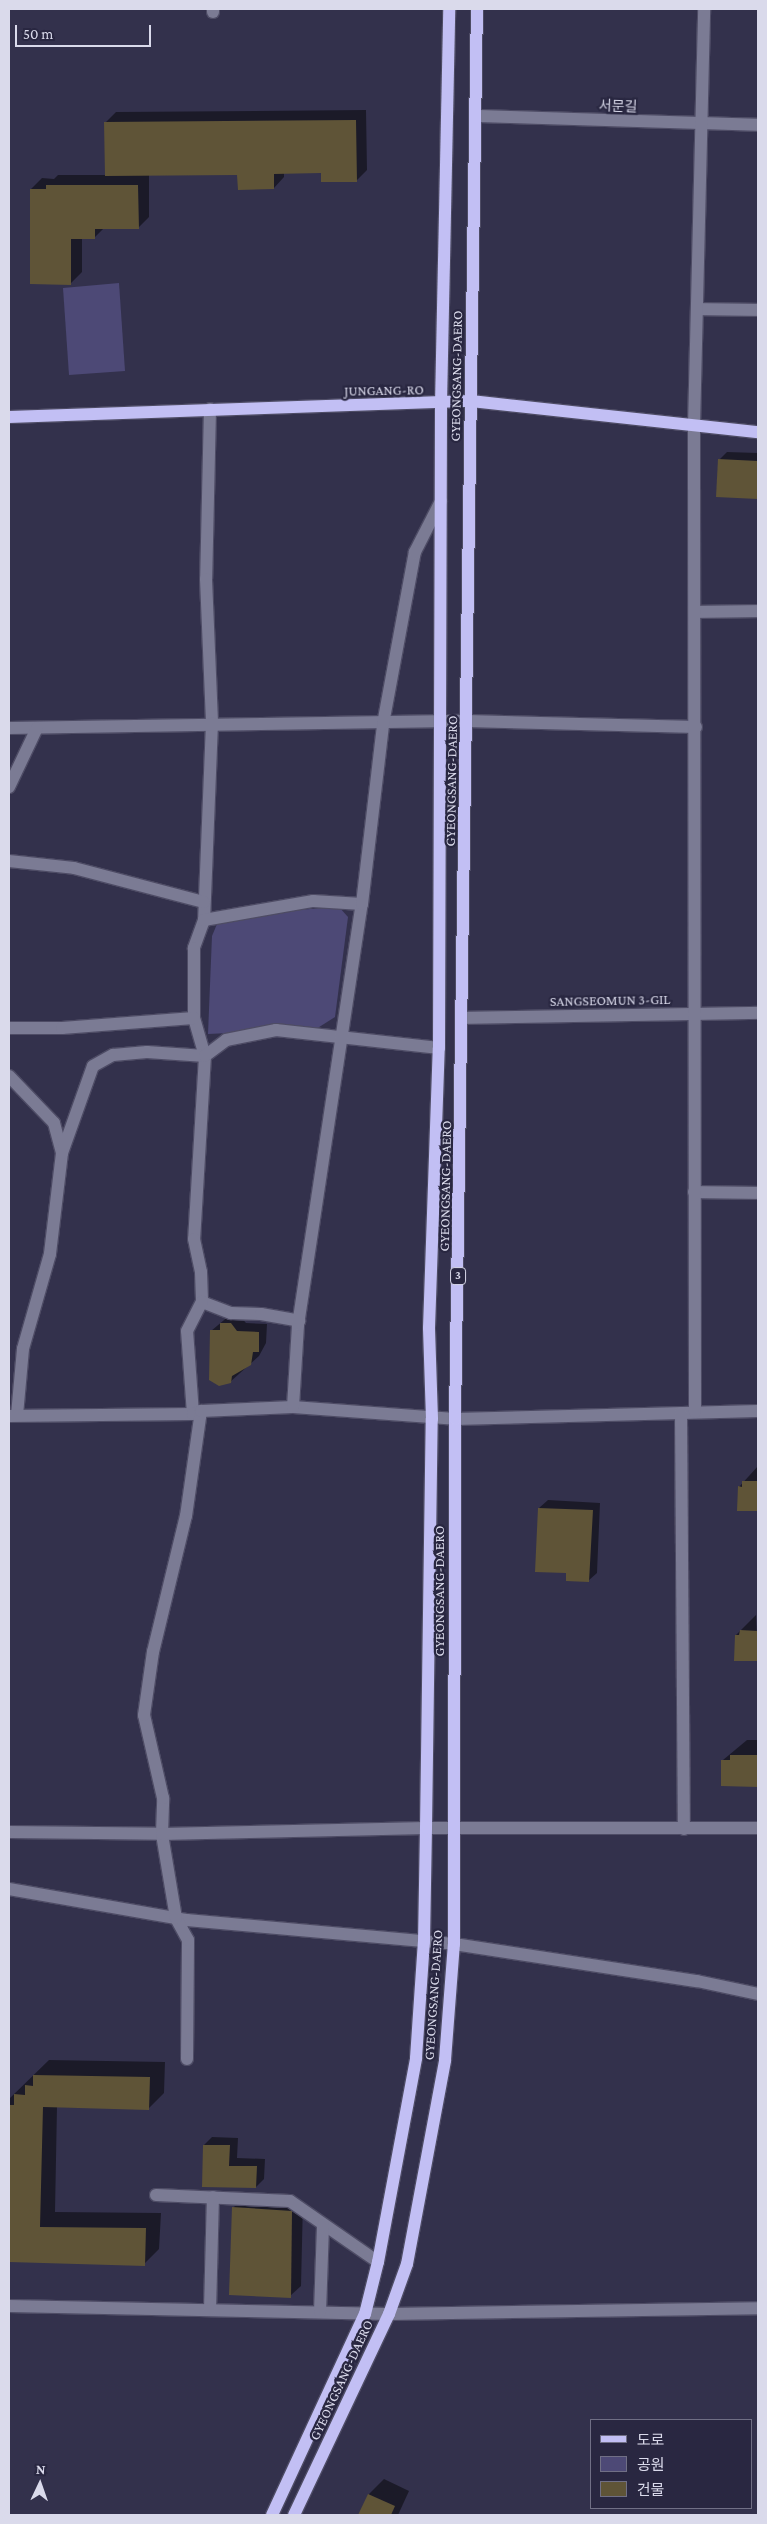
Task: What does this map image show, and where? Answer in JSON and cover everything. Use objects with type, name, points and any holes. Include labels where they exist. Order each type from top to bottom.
[{"type":"main road","name":"GYEONGSANG-DAERO","points":[[272,2515],[365,2314],[378,2262],[416,2058],[424,1942],[432,1418],[428,1328],[439,1048],[442,722],[441,404],[449,9]]},
{"type":"main road","name":"GYEONGSANG-DAERO","points":[[294,2515],[389,2314],[407,2264],[424,2181],[445,2060],[454,1944],[452,1828],[455,1419],[463,1018],[477,9]]},
{"type":"main road","name":"JUNGANG-RO","points":[[9,417],[441,404],[471,401],[758,432]]},
{"type":"street","points":[[696,1412],[693,1014],[696,727],[694,426],[704,9]]},
{"type":"street","name":"서문길","points":[[477,116],[758,125]]},
{"type":"street","points":[[697,309],[758,310]]},
{"type":"street","points":[[187,2059],[188,1940],[176,1918],[162,1834],[163,1798],[144,1715],[153,1652],[186,1516],[197,1413],[187,1331],[202,1302],[201,1272],[194,1239],[205,1056],[194,1018],[194,948],[204,920],[212,723],[206,579],[210,410]]},
{"type":"street","points":[[293,1407],[299,1321],[362,904],[383,724],[415,552],[441,501]]},
{"type":"street","points":[[695,612],[758,611]]},
{"type":"street","points":[[9,728],[212,723],[383,724],[467,721],[696,727]]},
{"type":"street","points":[[9,787],[37,728]]},
{"type":"street","points":[[9,861],[74,868],[204,902]]},
{"type":"street","points":[[204,920],[313,901],[362,904]]},
{"type":"street","name":"SANGSEOMUN 3-GIL","points":[[463,1018],[758,1013]]},
{"type":"street","points":[[9,1028],[62,1028],[194,1018]]},
{"type":"street","points":[[439,1048],[276,1030],[226,1040],[205,1056],[147,1052],[113,1055],[93,1066],[62,1153],[50,1254],[23,1349],[13,1416],[197,1413],[293,1407],[455,1419],[758,1410]]},
{"type":"street","points":[[9,1076],[54,1123],[62,1153]]},
{"type":"street","points":[[694,1192],[758,1192]]},
{"type":"street","points":[[202,1302],[232,1313],[261,1314],[299,1321]]},
{"type":"street","points":[[681,1413],[684,1829]]},
{"type":"street","points":[[9,1832],[162,1834],[426,1828],[758,1828]]},
{"type":"street","points":[[9,1889],[176,1918],[454,1944],[697,1981],[758,1994]]},
{"type":"street","points":[[156,2195],[290,2201],[378,2262]]},
{"type":"street","points":[[210,2310],[213,2197]]},
{"type":"street","points":[[320,2312],[323,2225]]},
{"type":"street","points":[[9,2306],[365,2314],[758,2308]]},
{"type":"green space","points":[[119,283],[125,371],[69,375],[63,288]]},
{"type":"green space","points":[[339,907],[348,917],[335,1017],[316,1029],[208,1034],[212,936],[217,924],[267,912]]},
{"type":"building","points":[[356,120],[357,182],[321,182],[321,173],[274,174],[274,189],[238,190],[237,175],[105,176],[104,122]]},
{"type":"building","points":[[46,185],[138,185],[139,229],[95,229],[95,239],[71,239],[71,285],[30,284],[30,189],[46,189]]},
{"type":"building","points":[[718,459],[758,461],[758,499],[716,497]]},
{"type":"building","points":[[220,1323],[231,1323],[237,1331],[259,1332],[259,1352],[253,1352],[251,1365],[232,1376],[231,1383],[219,1386],[209,1380],[210,1330],[220,1330]]},
{"type":"building","points":[[742,1481],[758,1481],[758,1511],[737,1511],[738,1486],[742,1487]]},
{"type":"building","points":[[538,1508],[593,1510],[589,1582],[566,1581],[566,1573],[535,1572]]},
{"type":"building","points":[[740,1630],[758,1631],[758,1661],[734,1661],[735,1635],[739,1635]]},
{"type":"building","points":[[730,1755],[758,1755],[758,1787],[721,1786],[721,1760],[730,1760]]},
{"type":"building","points":[[33,2075],[150,2077],[149,2110],[43,2107],[40,2227],[146,2228],[145,2266],[9,2262],[9,2105],[14,2105],[14,2094],[25,2095],[25,2085],[33,2086]]},
{"type":"building","points":[[203,2145],[230,2145],[229,2166],[257,2166],[256,2188],[202,2187]]},
{"type":"building","points":[[232,2207],[292,2211],[291,2298],[229,2295]]},
{"type":"building","points":[[368,2494],[395,2506],[391,2515],[358,2515]]}]
